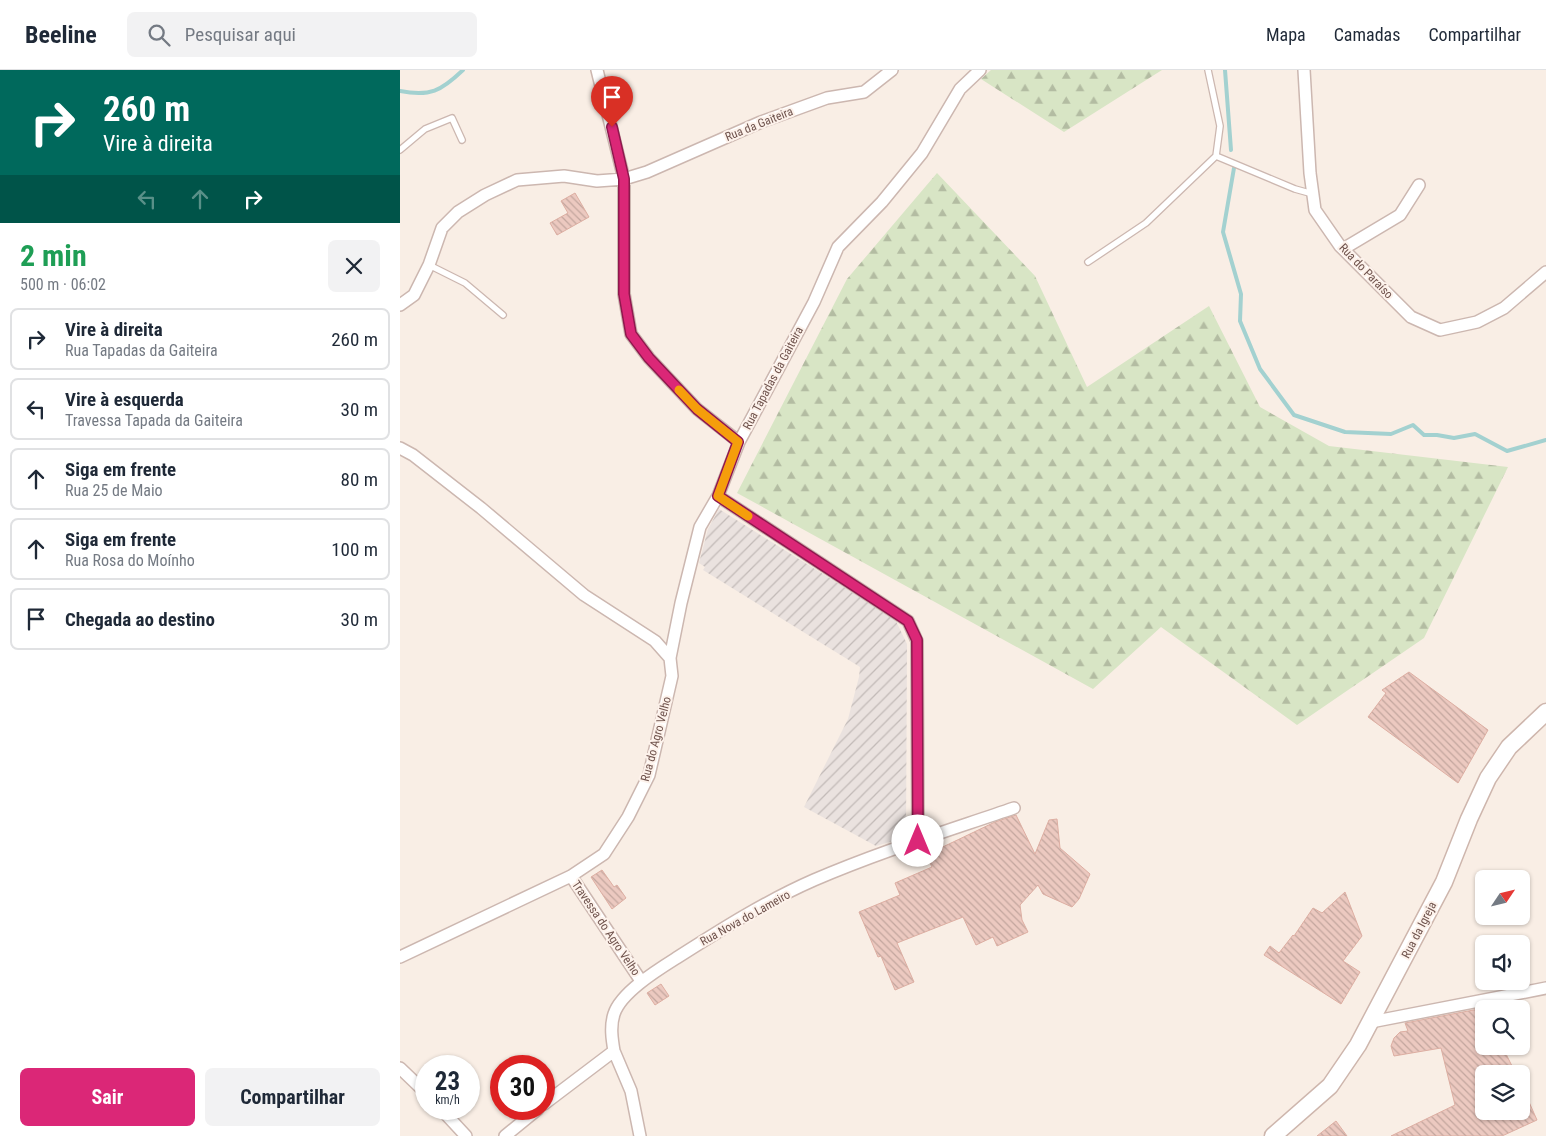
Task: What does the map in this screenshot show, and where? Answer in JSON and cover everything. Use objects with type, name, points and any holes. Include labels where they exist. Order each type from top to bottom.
[{"type":"main road","name":"Rua da Igreja","points":[[1273,1136],[1330,1086],[1358,1045],[1444,882],[1469,819],[1488,778],[1509,747],[1546,712]]},
{"type":"street","points":[[597,70],[624,179],[624,294],[631,334],[649,358],[697,409],[738,442]]},
{"type":"street","name":"Rua da Gaiteira","points":[[624,179],[647,172],[761,122],[827,98],[864,92],[892,70]]},
{"type":"street","name":"Rua Tapadas da Gaiteira","points":[[670,658],[700,527],[718,496],[738,442],[814,302],[838,247],[882,202],[922,153],[960,89],[980,70]]},
{"type":"street","name":"Rua do Paraíso","points":[[1304,70],[1310,172],[1315,210],[1343,249],[1411,317],[1440,330],[1477,322],[1504,308],[1546,272]]},
{"type":"street","points":[[400,305],[414,296],[429,266],[442,228],[458,212],[485,195],[517,180],[564,176],[596,181],[624,179]]},
{"type":"street","points":[[1343,249],[1400,215],[1419,185]]},
{"type":"street","points":[[400,448],[413,455],[481,508],[584,595],[655,641],[670,658]]},
{"type":"street","points":[[718,496],[908,621],[917,640],[918,841]]},
{"type":"street","name":"Rua do Agro Velho","points":[[400,957],[571,876],[604,854],[628,817],[649,775],[672,676],[670,658]]},
{"type":"street","name":"Rua Nova do Lameiro","points":[[640,1136],[631,1091],[614,1051],[611,1035],[614,1013],[641,981],[757,908],[814,880],[1014,808]]},
{"type":"street","name":"Travessa do Agro Velho","points":[[571,876],[641,981]]},
{"type":"street","points":[[1371,1022],[1546,988]]},
{"type":"street","points":[[555,1096],[614,1051]]},
{"type":"street","points":[[400,1068],[415,1082]]},
{"type":"street","points":[[451,1120],[466,1136]]},
{"type":"street","points":[[505,1136],[525,1120]]},
{"type":"lane","points":[[1088,262],[1146,223],[1216,156],[1220,126],[1208,70]]},
{"type":"lane","points":[[400,150],[425,129],[452,118],[462,140]]},
{"type":"lane","points":[[1216,156],[1295,189],[1313,194]]},
{"type":"lane","points":[[429,266],[465,283],[503,315]]},
{"type":"shaded area","points":[[719,509],[895,619],[907,644],[906,837],[876,846],[804,807],[848,719],[860,667],[703,570],[705,567],[699,563],[708,529]]},
{"type":"green space","points":[[991,70],[1162,70],[1064,132],[981,79]]},
{"type":"green space","points":[[937,173],[1035,276],[1087,387],[1209,306],[1260,407],[1329,446],[1508,467],[1424,638],[1297,725],[1161,627],[1093,689],[737,493],[847,279]]},
{"type":"building","points":[[575,193],[589,217],[557,235],[550,223],[568,213],[561,201]]},
{"type":"building","points":[[1409,672],[1488,730],[1458,783],[1368,717],[1386,693],[1382,690]]},
{"type":"building","points":[[1016,815],[1035,854],[1049,820],[1057,819],[1060,848],[1090,874],[1079,899],[1072,907],[1043,894],[1038,885],[1020,905],[1022,920],[1028,932],[997,946],[993,937],[976,945],[963,917],[897,943],[914,982],[895,990],[881,956],[878,957],[859,912],[900,895],[895,883],[932,867],[926,855],[995,822]]},
{"type":"building","points":[[602,870],[614,887],[617,885],[626,898],[612,909],[591,877]]},
{"type":"building","points":[[1345,892],[1362,936],[1343,961],[1360,972],[1341,1004],[1264,955],[1270,946],[1279,953],[1294,936],[1313,908],[1322,913]]},
{"type":"building","points":[[661,984],[669,996],[655,1005],[647,993]]},
{"type":"building","points":[[1475,1010],[1475,1055],[1506,1055],[1512,1065],[1475,1065],[1475,1120],[1530,1120],[1530,1104],[1537,1120],[1502,1136],[1391,1136],[1455,1105],[1441,1048],[1394,1056],[1391,1046],[1394,1038],[1400,1032],[1408,1031],[1405,1023]]},
{"type":"building","points":[[1336,1121],[1347,1136],[1317,1136]]},
{"type":"waterway","points":[[400,91],[410,93],[434,91],[448,83],[463,70]]},
{"type":"waterway","points":[[1225,70],[1231,150]]},
{"type":"waterway","points":[[1234,168],[1223,232],[1241,294],[1240,321],[1260,369],[1294,415],[1345,432],[1391,434],[1413,425],[1424,435],[1454,438],[1475,434],[1507,451],[1546,440]]},
{"type":"slow traffic","points":[[679,390],[697,409],[738,442],[718,496],[748,516]]},
{"type":"route","points":[[612,127],[624,179],[624,294],[631,334],[649,358],[697,409],[738,442],[718,496],[908,621],[917,640],[918,841]]}]
